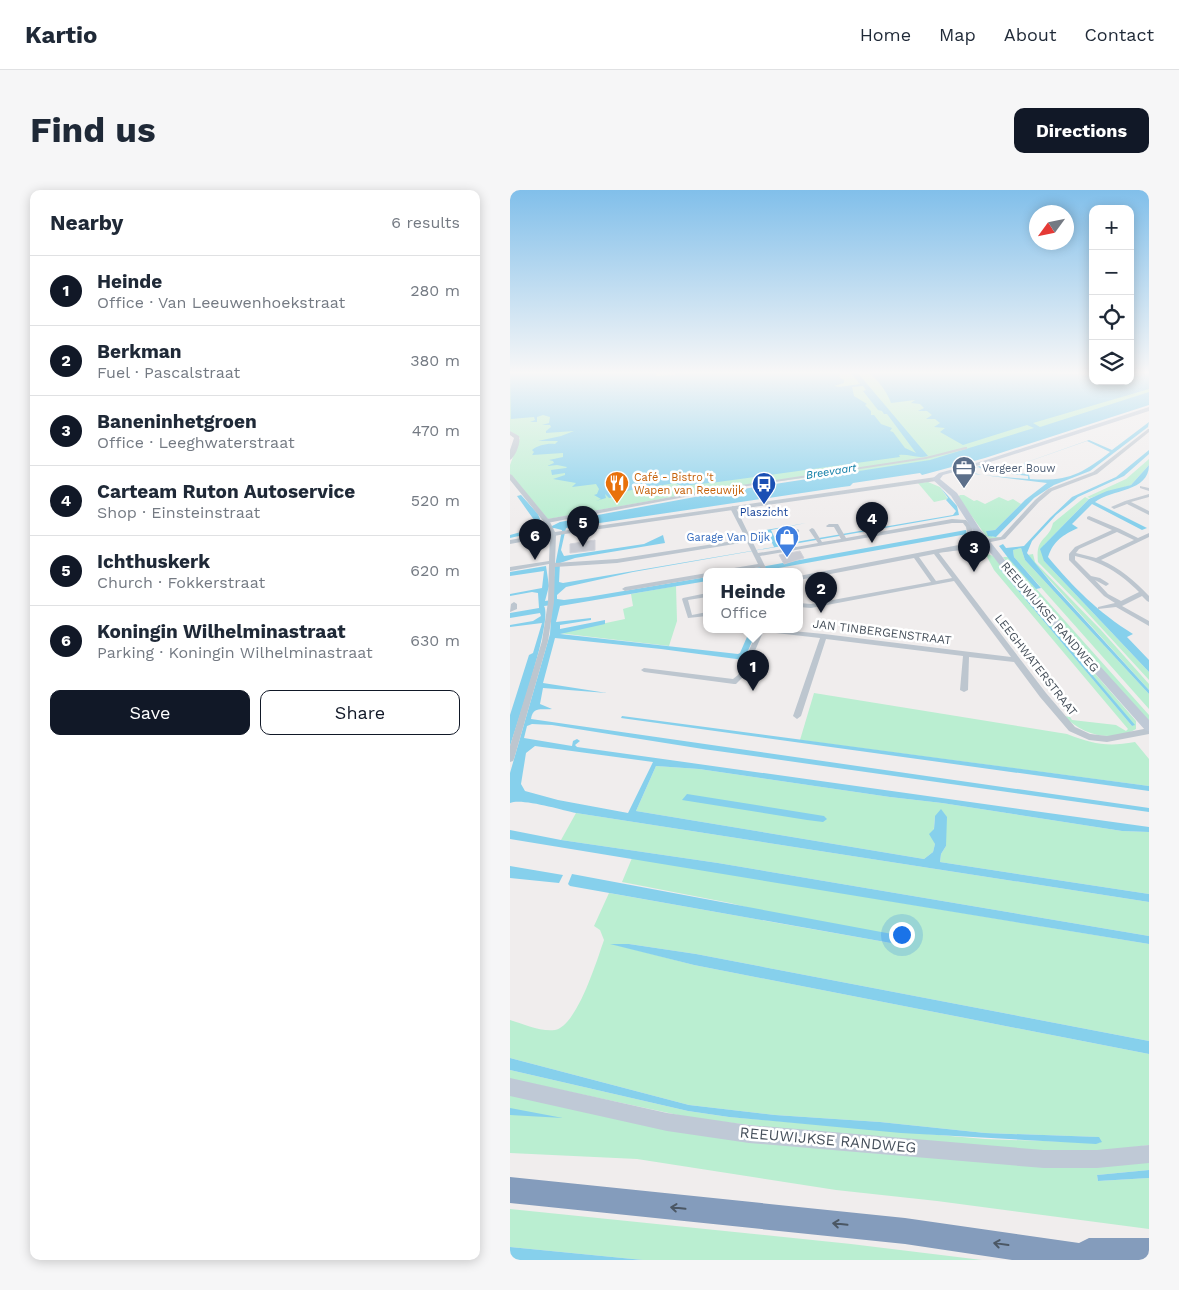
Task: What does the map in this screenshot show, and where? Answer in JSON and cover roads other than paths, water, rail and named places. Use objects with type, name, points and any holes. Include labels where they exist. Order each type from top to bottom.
[{"type":"highway","points":[[510,1190],[905,1231],[1104,1260]]},
{"type":"highway","points":[[1050,1251],[1149,1251]]},
{"type":"main road","points":[[936,479],[941,474],[985,462],[1109,422]]},
{"type":"main road","name":"REEUWIJKSE RANDWEG","points":[[936,479],[954,495],[986,541],[1040,606],[1149,727]]},
{"type":"main road","name":"REEUWIJKSE RANDWEG","points":[[510,1087],[667,1122],[749,1134],[1044,1159],[1108,1158],[1149,1154]]},
{"type":"street","points":[[986,541],[1003,538],[1037,501],[1050,490],[1095,473],[1149,430]]},
{"type":"street","points":[[510,433],[517,440],[510,458]]},
{"type":"street","points":[[510,542],[555,529],[722,489],[937,456],[966,448]]},
{"type":"street","points":[[510,476],[518,492],[555,529],[550,603],[544,646],[510,760]]},
{"type":"street","points":[[555,529],[733,508],[936,479]]},
{"type":"street","points":[[1142,487],[1149,490]]},
{"type":"street","points":[[1114,507],[1149,495]]},
{"type":"street","points":[[1127,502],[1149,513]]},
{"type":"street","points":[[733,508],[764,568]]},
{"type":"street","points":[[1089,518],[1138,540]]},
{"type":"street","points":[[756,552],[962,520],[969,527],[971,545],[803,577]]},
{"type":"street","points":[[829,526],[836,525],[843,537]]},
{"type":"street","points":[[805,531],[815,529],[819,541]]},
{"type":"street","points":[[1118,530],[1077,548],[1072,554],[1072,560],[1106,595],[1149,624]]},
{"type":"street","points":[[793,546],[786,533],[797,531]]},
{"type":"street","points":[[1098,559],[1149,535]]},
{"type":"street","points":[[510,569],[553,564],[617,561],[749,540]]},
{"type":"street","name":"LEEGHWATERSTRAAT","points":[[935,552],[1065,722],[1080,733],[1107,739],[1149,731]]},
{"type":"street","points":[[1072,554],[1098,559],[1125,574],[1147,597],[1100,608]]},
{"type":"street","points":[[915,556],[934,583]]},
{"type":"street","points":[[625,589],[703,576]]},
{"type":"street","points":[[1089,577],[1098,579],[1106,584]]},
{"type":"street","points":[[803,605],[811,606],[955,579]]},
{"type":"street","points":[[703,596],[685,599],[690,617],[703,615]]},
{"type":"street","points":[[644,670],[734,682],[741,676],[760,633]]},
{"type":"street","name":"JAN TINBERGENSTRAAT","points":[[796,633],[1016,660]]},
{"type":"street","points":[[797,716],[824,636]]},
{"type":"street","name":"JAN TINBERGENSTRAAT","points":[[964,690],[966,654]]},
{"type":"water","points":[[879,422],[892,428],[890,431],[893,432],[905,448],[916,453],[893,422],[899,422],[928,456],[899,455],[900,457],[718,482],[682,486],[675,483],[626,491],[624,495],[609,498],[605,494],[606,498],[596,501],[601,499],[594,495],[597,494],[599,489],[596,484],[572,487],[576,483],[553,479],[565,475],[565,473],[552,475],[551,470],[567,467],[547,466],[554,463],[549,460],[563,457],[563,453],[532,455],[534,448],[555,444],[558,441],[538,441],[574,431],[546,433],[551,427],[550,425],[542,425],[549,423]]},
{"type":"water","points":[[939,422],[1037,422],[1033,423],[1040,427],[1056,422],[1097,422],[985,458],[922,475],[920,473],[853,483],[850,486],[566,528],[561,550],[564,556],[644,544],[663,535],[665,543],[575,558],[560,563],[559,582],[563,583],[774,547],[766,530],[806,523],[771,530],[778,545],[953,515],[956,511],[946,500],[948,498],[940,487],[957,506],[959,515],[633,572],[566,587],[557,595],[557,599],[588,597],[703,578],[703,582],[560,606],[556,622],[591,618],[591,620],[560,625],[560,629],[605,620],[605,624],[560,634],[738,654],[749,633],[756,633],[744,660],[555,638],[543,683],[607,693],[543,688],[540,704],[552,709],[536,710],[531,719],[1149,808],[1149,812],[703,749],[552,725],[532,724],[527,726],[524,738],[572,746],[573,741],[577,739],[580,741],[575,745],[577,747],[1149,827],[1149,832],[1122,831],[942,803],[699,769],[656,766],[636,811],[924,859],[933,852],[935,844],[929,834],[934,829],[935,816],[941,809],[947,817],[946,846],[941,854],[940,862],[1149,894],[1149,902],[576,813],[532,803],[510,803],[510,773],[550,634],[552,605],[544,606],[545,615],[539,651],[510,747],[510,715],[529,655],[533,653],[542,623],[510,627],[510,625],[533,621],[541,616],[540,613],[510,618],[510,613],[539,608],[538,593],[532,592],[510,596],[510,594],[542,588],[544,571],[510,576],[510,572],[546,566],[549,586],[545,601],[552,600],[555,566],[562,530],[554,528],[510,538],[510,535],[539,527],[517,496],[521,495],[538,514],[543,526],[548,528],[560,522],[711,494],[930,460],[1034,428],[1027,425],[963,445],[940,432],[945,428],[934,427],[940,423]],"holes":[[[535,746],[653,762],[628,813],[558,800],[525,791],[521,784],[526,753]]]},
{"type":"water","points":[[1149,422],[1148,427],[1090,471],[1054,485],[1034,498],[996,537],[988,536],[986,531],[995,530],[1025,500],[1047,483],[985,475],[1028,479],[1028,476],[987,471],[978,467],[970,469],[980,466],[990,471],[1027,474],[1025,469],[1028,470],[1030,479],[1064,478],[1091,466],[1110,452],[1087,441],[1030,461],[1026,466],[1027,468],[1024,467],[1024,463],[1089,440],[1112,450]]},
{"type":"water","points":[[1149,450],[1149,454],[1124,476],[1078,497],[1056,515],[1032,541],[1027,553],[1052,584],[1149,690],[1149,694],[1025,560],[1021,548],[1013,550],[1014,557],[1041,588],[1036,589],[999,546],[1003,544],[1006,548],[1024,546],[1072,497],[1116,477]]},
{"type":"water","points":[[1149,465],[1147,474],[1136,485],[1095,502],[1147,528],[1142,530],[1092,504],[1072,524],[1078,528],[1060,539],[1053,546],[1048,557],[1087,599],[1133,634],[1127,637],[1149,660],[1149,672],[1044,561],[1040,549],[1089,499],[1107,491],[1131,485]]},
{"type":"water","points":[[966,471],[981,475],[959,472]]},
{"type":"water","points":[[966,530],[967,534],[778,568],[755,568]]},
{"type":"water","points":[[998,567],[1000,567],[1135,725],[1132,726]]},
{"type":"water","points":[[622,716],[1149,786],[1149,791],[621,718]]},
{"type":"water","points":[[687,794],[824,816],[827,819],[823,822],[807,820],[682,800]]},
{"type":"water","points":[[510,830],[561,840],[718,863],[1149,936],[1149,944],[510,839]]},
{"type":"water","points":[[510,866],[563,875],[559,883],[510,878]]},
{"type":"water","points":[[572,874],[892,934],[895,939],[891,943],[570,886],[568,884]]},
{"type":"water","points":[[610,944],[629,944],[696,954],[1149,1041],[1149,1054],[694,965]]},
{"type":"water","points":[[510,1058],[689,1105],[775,1115],[880,1122],[985,1133],[1099,1137],[1102,1142],[1096,1144],[901,1133],[729,1117],[688,1111],[510,1070]]},
{"type":"water","points":[[510,1108],[563,1118],[510,1115]]},
{"type":"water","points":[[1149,1170],[1149,1178],[1098,1181],[1097,1175]]},
{"type":"water","points":[[510,1247],[643,1260],[510,1260]]},
{"type":"place","name":"Vergeer Bouw","points":[[964,489]]},
{"type":"place","name":"Café - Bistro 't Wapen van Reeuwijk","points":[[617,504]]},
{"type":"place","name":"Plaszicht","points":[[764,505]]},
{"type":"place","name":"Carteam Ruton Autoservice","points":[[872,543]]},
{"type":"place","name":"Ichthuskerk","points":[[583,547]]},
{"type":"place","name":"Garage Van Dijk","points":[[787,558]]},
{"type":"place","name":"Koningin Wilhelminastraat","points":[[535,560]]},
{"type":"place","name":"Baneninhetgroen","points":[[974,572]]},
{"type":"place","name":"Berkman","points":[[821,613]]},
{"type":"place","name":"Heinde","points":[[753,691]]},
{"type":"water label","name":"Breevaart","points":[[831,471]]}]
